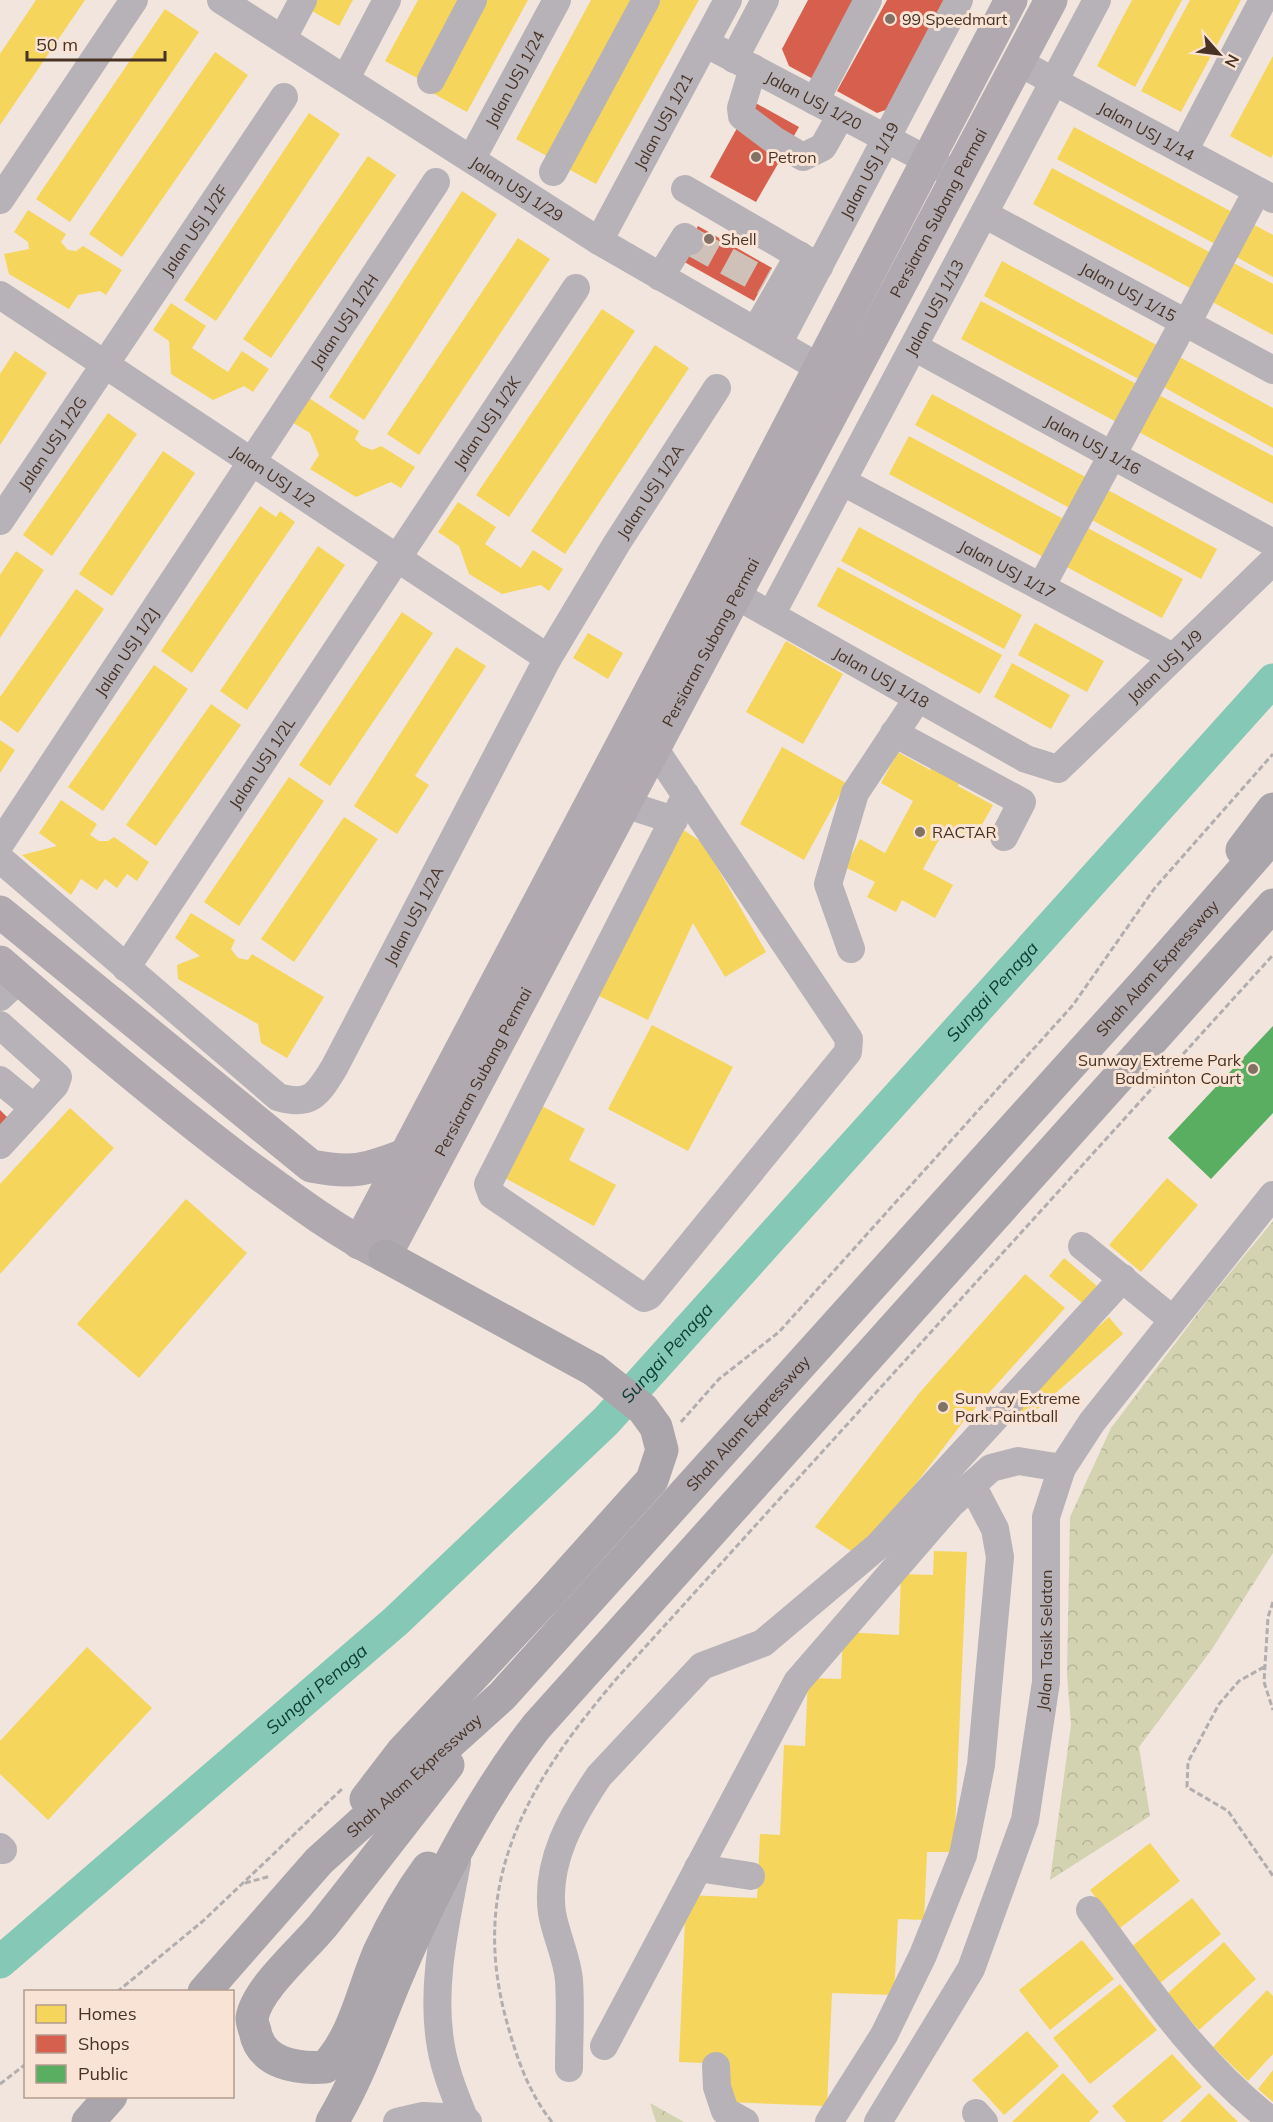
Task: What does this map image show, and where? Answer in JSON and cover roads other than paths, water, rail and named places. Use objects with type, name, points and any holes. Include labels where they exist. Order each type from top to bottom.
[{"type":"highway","points":[[1148,980],[1273,810]]},
{"type":"highway","name":"Shah Alam Expressway","points":[[206,1990],[320,1861],[502,1696],[1148,980],[1273,836]]},
{"type":"highway","points":[[502,1696],[322,1927],[266,1989],[252,2018],[256,2036],[265,2053],[284,2063],[306,2068],[324,2067],[339,2053],[380,1951],[411,1892],[536,1727],[1273,904]]},
{"type":"highway","points":[[320,1861],[402,1752],[547,1597],[652,1480],[662,1450],[656,1427],[643,1409],[594,1370],[372,1250]]},
{"type":"highway","points":[[332,2122],[363,2065],[404,1960],[432,1899],[503,1769]]},
{"type":"highway","points":[[88,2122],[110,2098]]},
{"type":"main road","name":"Persiaran Subang Permai","points":[[372,1250],[654,748],[820,368],[1011,0]]},
{"type":"main road","name":"Persiaran Subang Permai","points":[[372,1250],[405,1155],[722,588],[957,176],[1051,0]]},
{"type":"main road","points":[[0,912],[311,1166],[343,1172],[367,1170],[405,1155]]},
{"type":"main road","points":[[6,979],[284,1193],[372,1250]]},
{"type":"street","points":[[0,200],[134,0]]},
{"type":"street","name":"Jalan USJ 1/29","points":[[221,0],[598,240],[820,368]]},
{"type":"street","points":[[283,39],[303,0]]},
{"type":"street","points":[[346,78],[387,0]]},
{"type":"street","points":[[431,80],[473,0]]},
{"type":"street","name":"Jalan USJ 1/24","points":[[472,158],[557,0]]},
{"type":"street","points":[[552,172],[646,0]]},
{"type":"street","name":"Jalan USJ 1/21","points":[[598,240],[728,0]]},
{"type":"street","points":[[765,0],[744,63],[742,116],[774,140],[803,157],[823,147],[841,115]]},
{"type":"street","points":[[814,101],[868,0]]},
{"type":"street","name":"Jalan USJ 1/19","points":[[767,336],[809,261],[886,138],[959,0]]},
{"type":"street","name":"Jalan USJ 1/13","points":[[771,615],[1097,0]]},
{"type":"street","points":[[1184,152],[1263,0]]},
{"type":"street","name":"Jalan USJ 1/20","points":[[705,43],[957,176]]},
{"type":"street","name":"Jalan USJ 1/14","points":[[1018,62],[1265,195]]},
{"type":"street","name":"Jalan USJ 1/2F","points":[[105,364],[284,97]]},
{"type":"street","name":"Jalan USJ 1/2H","points":[[251,459],[436,182]]},
{"type":"street","points":[[685,189],[809,261],[772,285],[767,336]]},
{"type":"street","points":[[1041,587],[1185,322],[1265,195]]},
{"type":"street","name":"Jalan USJ 1/15","points":[[984,214],[1273,370]]},
{"type":"street","points":[[660,277],[685,237],[690,241]]},
{"type":"street","name":"Jalan USJ 1/2K","points":[[397,556],[576,288]]},
{"type":"street","name":"Jalan USJ 1/2","points":[[0,295],[251,459],[548,658]]},
{"type":"street","name":"Jalan USJ 1/16","points":[[914,347],[1273,543]]},
{"type":"street","name":"Jalan USJ 1/2G","points":[[0,521],[105,364]]},
{"type":"street","name":"Jalan USJ 1/2A","points":[[0,859],[278,1097],[293,1101],[307,1100],[319,1091],[334,1068],[548,658],[617,543],[717,388]]},
{"type":"street","name":"Jalan USJ 1/2J","points":[[0,844],[251,459]]},
{"type":"street","name":"Jalan USJ 1/17","points":[[843,482],[1173,657]]},
{"type":"street","name":"Jalan USJ 1/2L","points":[[126,968],[397,556]]},
{"type":"street","name":"Jalan USJ 1/9","points":[[1058,769],[1273,561]]},
{"type":"street","name":"Jalan USJ 1/18","points":[[722,588],[1026,759],[1058,769]]},
{"type":"street","points":[[851,949],[828,884],[855,793],[918,698]]},
{"type":"street","points":[[894,733],[1022,802],[1004,837]]},
{"type":"street","points":[[654,748],[680,807],[849,1039],[849,1045],[848,1052],[833,1071],[649,1296],[644,1298],[492,1195],[488,1184],[680,807]]},
{"type":"street","points":[[624,804],[680,807]]},
{"type":"street","points":[[0,1025],[58,1077],[55,1085],[0,1146]]},
{"type":"street","points":[[0,1080],[34,1108]]},
{"type":"street","name":"Jalan Tasik Selatan","points":[[878,2122],[971,1969],[1025,1820],[1046,1682],[1046,1517],[1062,1468],[1092,1422],[1273,1195]]},
{"type":"street","points":[[1082,1246],[1173,1320]]},
{"type":"street","points":[[569,2068],[569,1980],[566,1960],[552,1912],[554,1872],[560,1843],[600,1776],[702,1666],[763,1643],[878,1546],[1123,1278]]},
{"type":"street","points":[[604,2046],[796,1682],[951,1504],[991,1468],[1018,1461],[1062,1468]]},
{"type":"street","points":[[829,2122],[884,2035],[923,1955],[963,1855],[981,1766],[1000,1557],[995,1529],[972,1485]]},
{"type":"street","points":[[397,2122],[423,2116],[466,2120],[440,2046],[440,1952],[460,1845]]},
{"type":"street","points":[[698,1868],[751,1876]]},
{"type":"street","points":[[1090,1910],[1175,2025],[1249,2104],[1273,2122]]},
{"type":"street","points":[[716,2066],[717,2087],[725,2111],[745,2122]]},
{"type":"waterway","name":"Sungai Penaga","points":[[0,1962],[396,1621],[606,1421],[1273,680]]},
{"type":"tunnel","points":[[690,241],[765,282]]},
{"type":"place","name":"99 Speedmart","points":[[890,19]]},
{"type":"place","name":"Petron","points":[[756,157]]},
{"type":"place","name":"Shell","points":[[709,239]]},
{"type":"place","name":"RACTAR","points":[[920,832]]},
{"type":"place","name":"Sunway Extreme Park Badminton Court","points":[[1253,1069]]},
{"type":"place","name":"Sunway Extreme Park Paintball","points":[[943,1407]]}]
